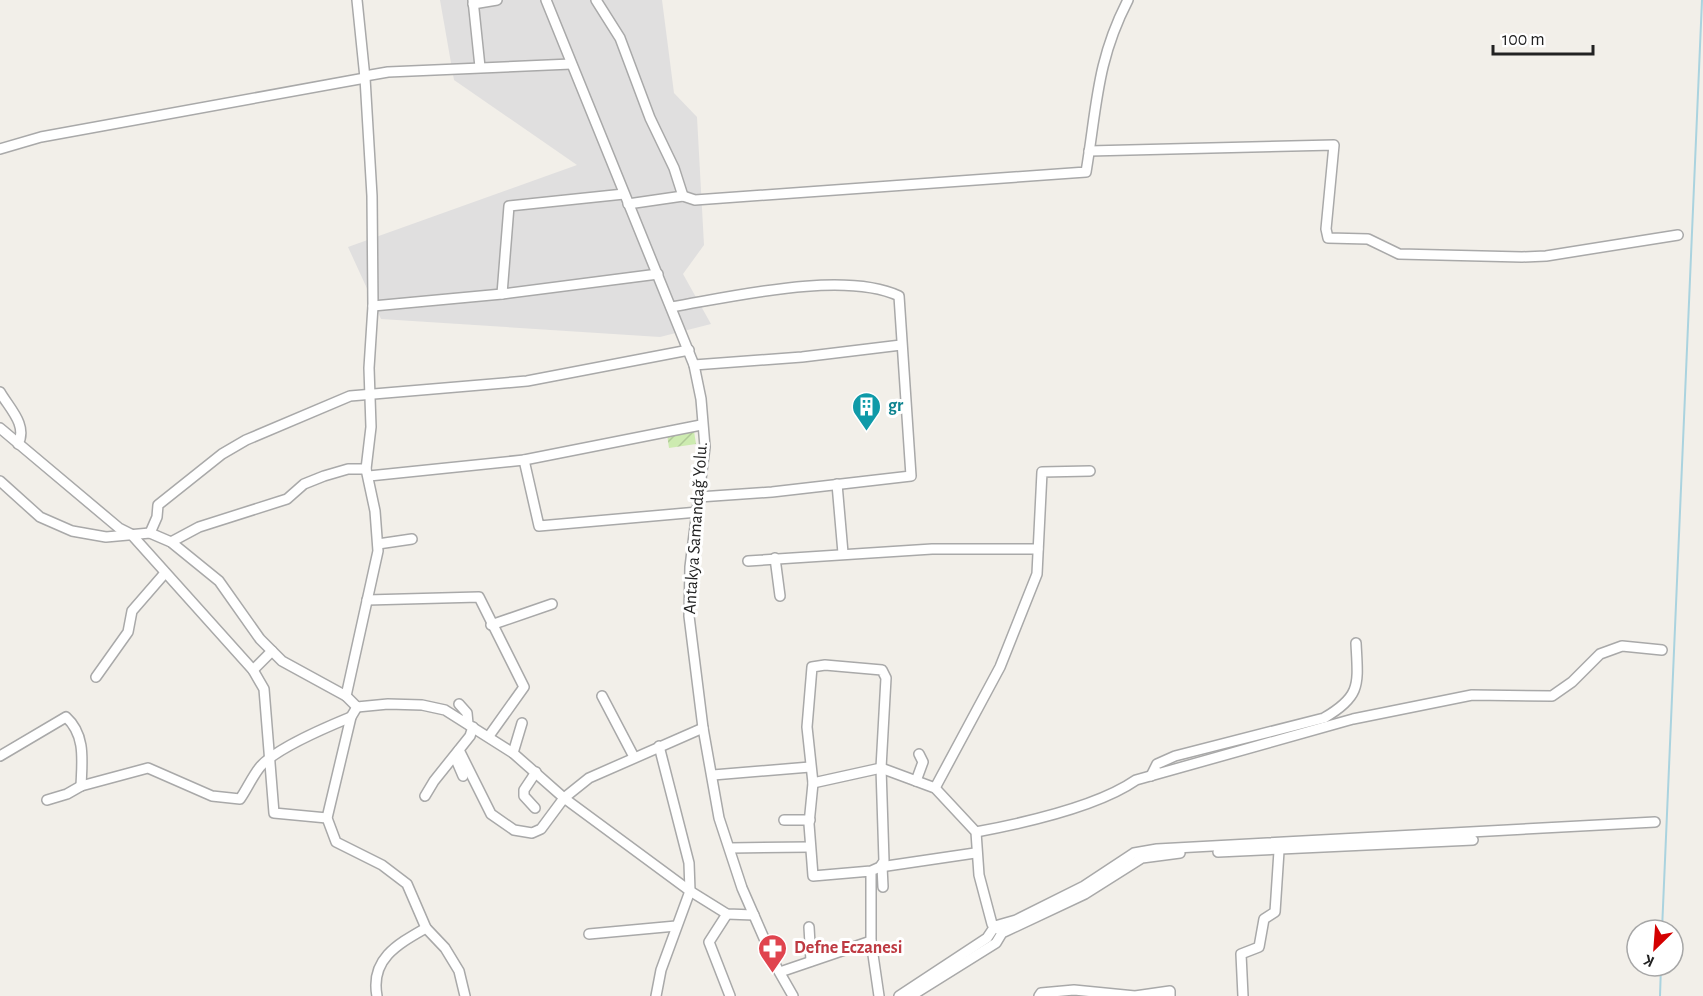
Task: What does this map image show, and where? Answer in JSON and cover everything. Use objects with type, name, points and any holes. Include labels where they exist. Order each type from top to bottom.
[{"type":"street","points":[[346,696],[378,544],[367,472],[371,427],[369,394],[373,306],[372,195],[365,77],[357,0]]},
{"type":"street","points":[[480,67],[473,2],[497,0]]},
{"type":"street","name":"Antakya Samandağ Yolu.","points":[[546,0],[694,365],[701,399],[701,425],[705,447],[690,567],[689,616],[703,728],[719,818],[754,915],[793,996]]},
{"type":"street","points":[[597,0],[620,38],[650,118],[674,168],[683,196]]},
{"type":"street","points":[[502,294],[509,206],[683,196],[695,200],[1086,172],[1100,70],[1117,21],[1128,0]]},
{"type":"street","points":[[0,149],[40,137],[388,72],[571,64]]},
{"type":"street","points":[[1089,151],[1334,145],[1326,229],[1328,238],[1368,239],[1399,254],[1546,256],[1678,235]]},
{"type":"street","points":[[373,306],[502,294],[658,274]]},
{"type":"street","points":[[671,307],[807,287],[854,285],[884,289],[899,296],[900,345],[911,476],[772,492],[699,497]]},
{"type":"street","points":[[694,365],[802,357],[900,345]]},
{"type":"street","points":[[150,533],[158,505],[222,454],[282,423],[350,396],[527,381],[689,351]]},
{"type":"street","points":[[0,392],[21,426],[22,437],[18,444]]},
{"type":"street","points":[[171,542],[199,527],[287,499],[304,484],[348,469],[367,472],[524,460],[701,425]]},
{"type":"street","points":[[0,428],[119,528],[131,534],[253,670],[264,689],[274,813],[327,818]]},
{"type":"street","points":[[524,460],[539,526],[698,513]]},
{"type":"street","points":[[935,788],[1000,668],[1037,574],[1042,472],[1090,471]]},
{"type":"street","points":[[0,481],[34,513],[72,531],[106,537],[150,533],[171,542],[219,581],[260,639],[282,661],[346,696],[357,707]]},
{"type":"street","points":[[837,484],[843,553]]},
{"type":"street","points":[[378,544],[412,539]]},
{"type":"street","points":[[747,561],[843,553],[1038,549]]},
{"type":"street","points":[[775,558],[780,596]]},
{"type":"street","points":[[96,677],[128,633],[132,611],[165,573]]},
{"type":"street","points":[[368,600],[479,597],[524,687],[489,736]]},
{"type":"street","points":[[491,625],[552,604]]},
{"type":"street","points":[[1151,777],[1157,764],[1175,756],[1324,718],[1345,706],[1355,693],[1358,672],[1356,643]]},
{"type":"street","points":[[976,832],[1022,823],[1120,791],[1136,780],[1364,717],[1472,695],[1552,696],[1572,682],[1600,654],[1622,646],[1662,650]]},
{"type":"street","points":[[253,670],[273,651]]},
{"type":"street","points":[[879,996],[871,940],[878,868],[884,861],[880,768],[886,678],[882,670],[825,665],[812,667],[807,727],[813,783],[810,847],[813,876],[878,868],[975,853]]},
{"type":"street","points":[[602,696],[634,757]]},
{"type":"street","points":[[357,707],[388,704],[422,705],[445,710],[513,753],[564,798],[690,891],[727,914],[754,915]]},
{"type":"street","points":[[459,704],[467,713],[470,725],[470,736],[457,762],[463,776]]},
{"type":"street","points":[[357,707],[351,717],[327,818],[336,842],[382,865],[407,884],[426,928],[445,948],[459,971],[465,996]]},
{"type":"street","points":[[0,756],[66,717],[75,725],[83,751],[81,786]]},
{"type":"street","points":[[47,800],[67,794],[81,786],[148,768],[212,796],[240,799],[268,759],[328,726],[351,717]]},
{"type":"street","points":[[513,753],[522,723]]},
{"type":"street","points":[[461,754],[490,814],[514,830],[532,832],[541,829],[564,798],[589,778],[703,728]]},
{"type":"street","points":[[425,796],[434,781],[469,745]]},
{"type":"street","points":[[656,996],[661,970],[690,891],[689,863],[659,746]]},
{"type":"street","points":[[916,781],[923,762],[919,754]]},
{"type":"street","points":[[713,775],[810,767]]},
{"type":"street","points":[[813,783],[880,768],[935,788],[976,832],[975,853],[979,875],[998,930],[996,943],[911,996]]},
{"type":"street","points":[[535,808],[524,796],[524,790],[536,772]]},
{"type":"street","points":[[784,820],[810,820]]},
{"type":"street","points":[[898,996],[998,930],[1084,886],[1134,853],[1157,849],[1655,822]]},
{"type":"street","points":[[998,930],[1085,894],[1142,858],[1187,852],[1279,850],[1473,840]]},
{"type":"street","points":[[730,848],[810,847]]},
{"type":"street","points":[[1243,996],[1241,954],[1259,947],[1264,919],[1275,912],[1279,850]]},
{"type":"street","points":[[878,868],[883,887]]},
{"type":"street","points":[[727,914],[709,942],[730,996]]},
{"type":"street","points":[[589,934],[676,926]]},
{"type":"street","points":[[809,927],[812,961]]},
{"type":"street","points":[[377,996],[376,973],[390,949],[426,928]]},
{"type":"street","points":[[780,972],[871,940]]},
{"type":"street","points":[[1040,996],[1041,993],[1074,990],[1135,996],[1170,994]]},
{"type":"shaded area","points":[[440,0],[662,0],[674,93],[697,117],[704,245],[683,274],[711,324],[660,337],[381,319],[348,247],[577,165],[454,80]]},
{"type":"green space","points":[[694,431],[696,444],[669,448],[667,434]]},
{"type":"waterway","points":[[1663,918],[1702,0]]},
{"type":"waterway","points":[[1660,996],[1661,978]]},
{"type":"place","name":"gr","points":[[867,432]]},
{"type":"place","name":"Defne Eczanesi","points":[[773,974]]}]
